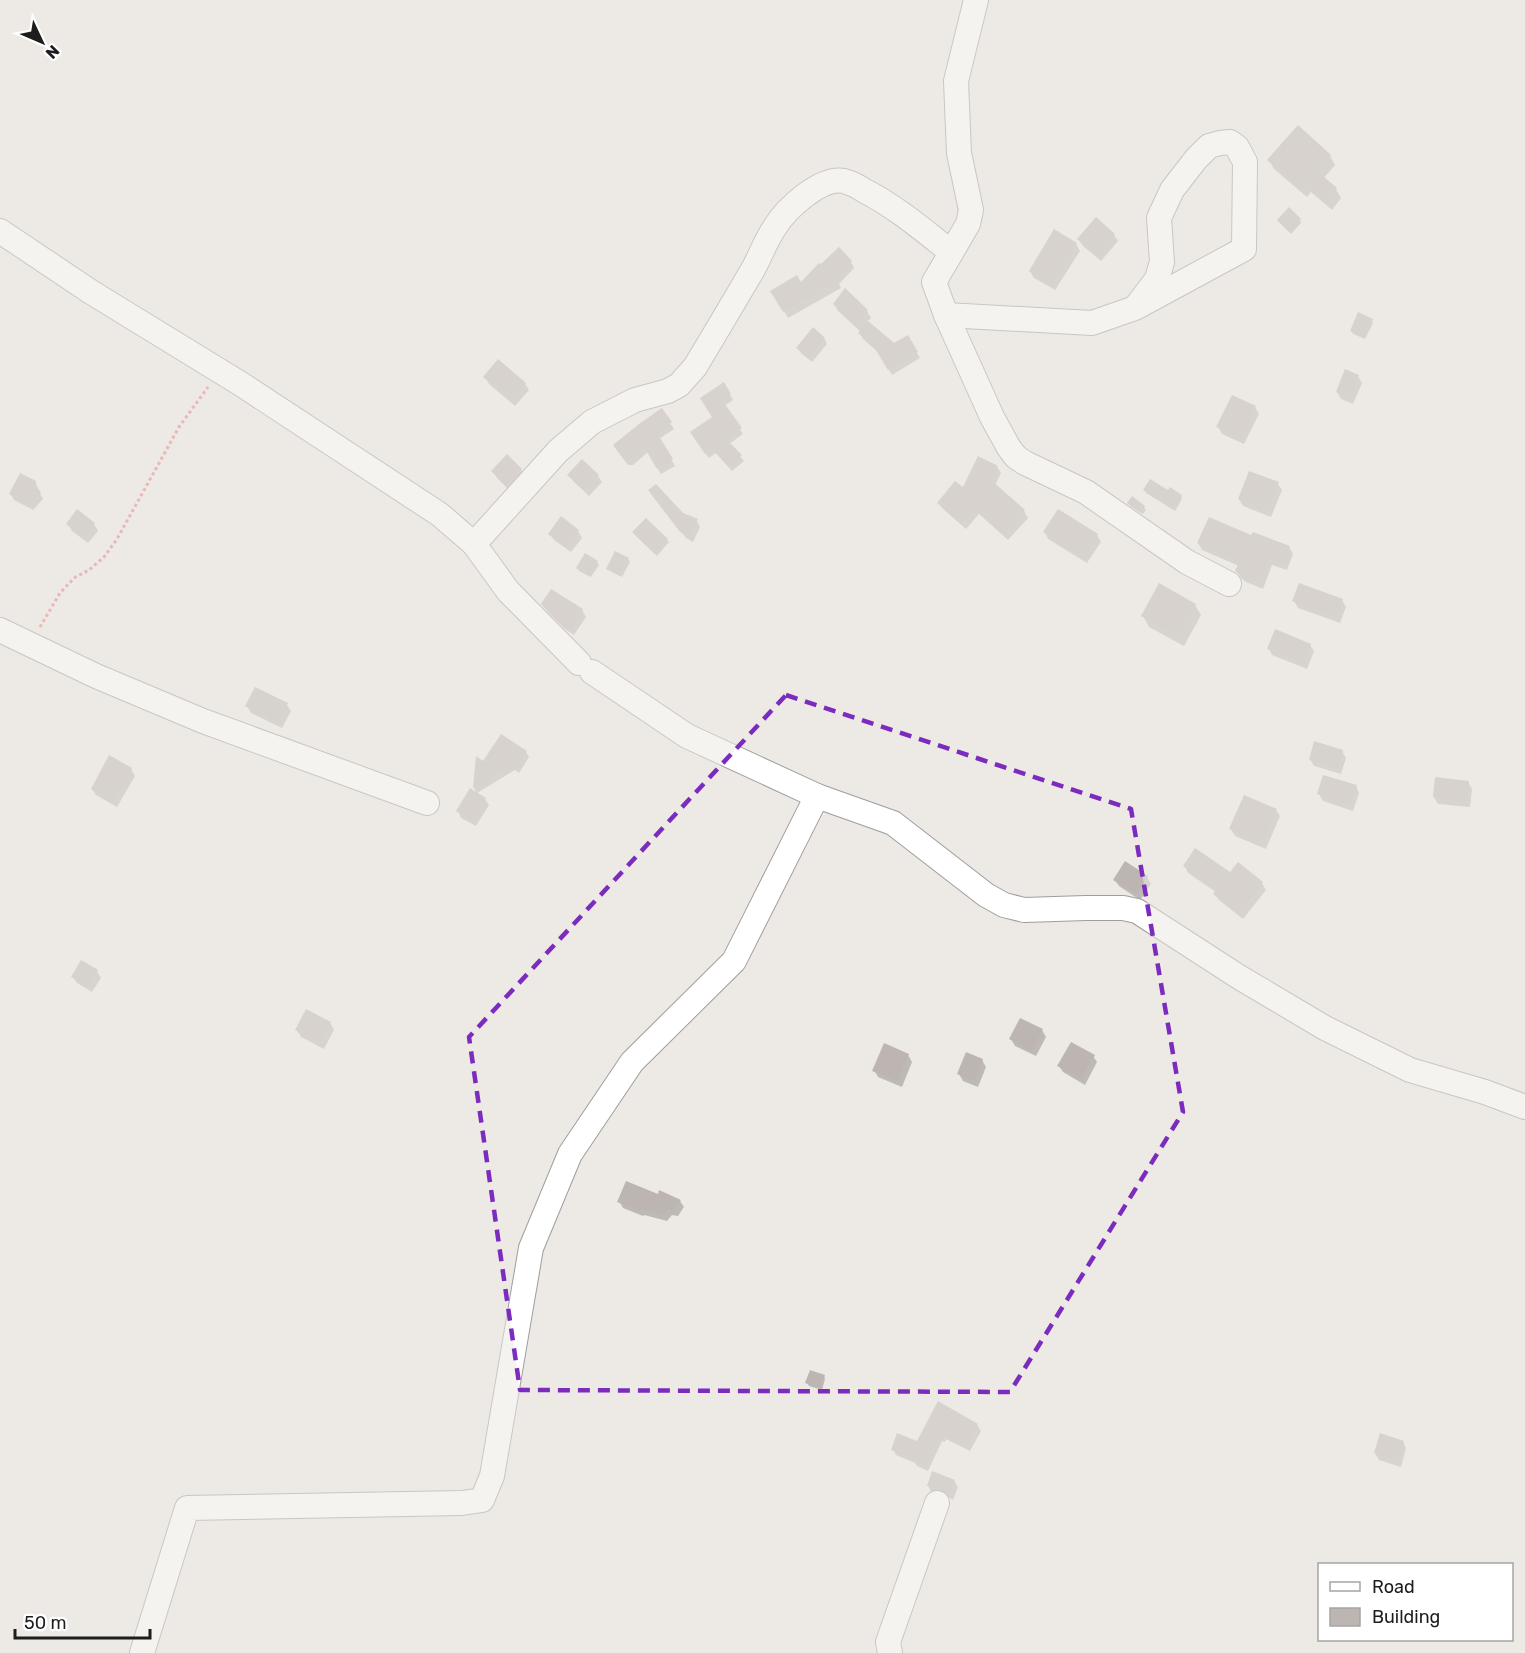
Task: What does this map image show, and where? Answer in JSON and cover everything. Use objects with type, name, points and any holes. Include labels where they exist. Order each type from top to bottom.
[{"type":"street","points":[[976,0],[956,81],[959,153],[971,210],[968,224],[934,282],[946,315],[992,417],[1016,457],[1086,492],[1187,562],[1229,584]]},
{"type":"street","points":[[946,315],[1092,323],[1134,308],[1244,249],[1245,162],[1237,147],[1230,142],[1220,142],[1209,146],[1172,190],[1159,218],[1162,262],[1157,279],[1134,308]]},
{"type":"street","points":[[474,544],[558,451],[592,422],[635,400],[668,391],[688,376],[755,268],[775,226],[787,211],[818,187],[837,181],[845,181],[857,186],[899,211],[951,252]]},
{"type":"street","points":[[0,231],[439,514],[474,544],[508,591],[586,667],[687,736],[817,796],[893,823],[986,894],[1004,905],[1024,910],[1122,908],[1137,911],[1239,977],[1325,1028],[1410,1070],[1485,1092],[1525,1107]]},
{"type":"street","points":[[0,630],[96,676],[203,721],[427,803]]},
{"type":"street","points":[[142,1653],[188,1508],[462,1503],[482,1500],[492,1476],[531,1248],[570,1154],[632,1062],[734,961],[817,796]]},
{"type":"street","points":[[890,1653],[888,1642],[937,1503]]},
{"type":"path","points":[[30,644],[60,593],[74,578],[98,563],[117,539],[179,427],[209,386],[209,364]]},
{"type":"highlighted area","points":[[786,695],[1131,809],[1183,1112],[1010,1392],[520,1390],[469,1037]]},
{"type":"building","points":[[1298,125],[1331,155],[1317,171],[1337,188],[1326,201],[1305,184],[1301,189],[1267,160]]},
{"type":"building","points":[[1289,207],[1301,219],[1289,232],[1277,220]]},
{"type":"building","points":[[1096,217],[1115,234],[1097,256],[1077,239]]},
{"type":"building","points":[[1054,229],[1077,243],[1051,285],[1029,271]]},
{"type":"building","points":[[839,247],[852,261],[835,278],[838,280],[783,312],[770,291],[797,275],[801,282]]},
{"type":"building","points":[[845,288],[868,310],[854,325],[833,304]]},
{"type":"building","points":[[1358,312],[1373,319],[1364,338],[1350,331]]},
{"type":"building","points":[[868,321],[894,343],[908,335],[918,352],[888,370],[874,347],[858,333]]},
{"type":"building","points":[[813,327],[825,338],[808,358],[796,348]]},
{"type":"building","points":[[498,359],[526,383],[511,400],[483,377]]},
{"type":"building","points":[[1345,369],[1359,375],[1349,398],[1336,392]]},
{"type":"building","points":[[724,382],[731,394],[722,400],[742,428],[726,439],[742,455],[729,467],[712,449],[705,454],[690,432],[712,417],[700,398]]},
{"type":"building","points":[[1232,395],[1256,406],[1241,439],[1216,427]]},
{"type":"building","points":[[662,408],[672,422],[657,433],[673,459],[657,469],[644,447],[626,462],[613,445]]},
{"type":"building","points":[[507,454],[522,469],[507,486],[491,471]]},
{"type":"building","points":[[978,456],[998,466],[991,480],[1025,510],[1004,534],[975,508],[962,523],[937,503],[955,481],[963,487]]},
{"type":"building","points":[[582,459],[599,475],[584,490],[567,475]]},
{"type":"building","points":[[1249,471],[1279,482],[1267,511],[1238,499]]},
{"type":"building","points":[[20,473],[36,481],[36,487],[41,492],[29,505],[9,494]]},
{"type":"building","points":[[1150,479],[1182,495],[1173,509],[1143,490]]},
{"type":"building","points":[[656,484],[683,513],[698,519],[690,536],[680,532],[648,490]]},
{"type":"building","points":[[1132,496],[1145,506],[1141,513],[1127,503]]},
{"type":"building","points":[[77,509],[95,523],[84,538],[66,524]]},
{"type":"building","points":[[1058,509],[1098,534],[1083,557],[1043,532]]},
{"type":"building","points":[[561,516],[579,530],[566,547],[548,534]]},
{"type":"building","points":[[1209,517],[1251,535],[1253,532],[1290,546],[1283,565],[1269,559],[1259,583],[1241,576],[1235,571],[1239,562],[1197,543]]},
{"type":"building","points":[[646,518],[668,539],[655,554],[632,532]]},
{"type":"building","points":[[615,551],[629,558],[620,576],[606,569]]},
{"type":"building","points":[[585,553],[598,561],[589,576],[576,568]]},
{"type":"building","points":[[1159,583],[1196,604],[1178,636],[1141,616]]},
{"type":"building","points":[[1299,583],[1343,599],[1336,617],[1292,601]]},
{"type":"building","points":[[551,589],[583,609],[570,630],[559,623],[541,604]]},
{"type":"building","points":[[1275,629],[1311,644],[1303,663],[1267,649]]},
{"type":"building","points":[[255,687],[288,703],[278,723],[245,706]]},
{"type":"building","points":[[501,734],[527,751],[516,768],[511,765],[473,788],[476,756],[483,761]]},
{"type":"building","points":[[1314,741],[1343,750],[1338,768],[1309,760]]},
{"type":"building","points":[[109,755],[132,768],[113,801],[91,789]]},
{"type":"building","points":[[1323,775],[1357,785],[1350,805],[1317,794]]},
{"type":"building","points":[[1435,777],[1469,781],[1467,801],[1433,797]]},
{"type":"building","points":[[470,788],[486,798],[472,821],[456,811]]},
{"type":"building","points":[[1244,795],[1277,809],[1262,843],[1229,829]]},
{"type":"building","points":[[1195,848],[1230,872],[1238,862],[1263,882],[1239,914],[1213,894],[1216,889],[1183,866]]},
{"type":"building","points":[[1125,861],[1148,876],[1136,894],[1113,880]]},
{"type":"building","points":[[81,960],[98,970],[88,986],[71,977]]},
{"type":"building","points":[[306,1009],[331,1022],[320,1043],[295,1030]]},
{"type":"building","points":[[1020,1018],[1043,1029],[1032,1051],[1009,1039]]},
{"type":"building","points":[[1071,1042],[1095,1055],[1081,1079],[1057,1066]]},
{"type":"building","points":[[884,1043],[909,1054],[898,1081],[872,1071]]},
{"type":"building","points":[[966,1052],[983,1059],[975,1081],[957,1074]]},
{"type":"building","points":[[626,1181],[658,1194],[659,1190],[681,1200],[674,1210],[668,1209],[664,1215],[640,1209],[640,1211],[617,1202]]},
{"type":"building","points":[[810,1370],[825,1375],[820,1388],[805,1383]]},
{"type":"building","points":[[938,1401],[978,1424],[967,1446],[943,1434],[939,1436],[925,1466],[891,1450],[897,1433],[917,1441]]},
{"type":"building","points":[[1380,1433],[1404,1441],[1397,1461],[1374,1453]]},
{"type":"building","points":[[932,1471],[955,1480],[949,1495],[942,1490],[927,1486]]}]
